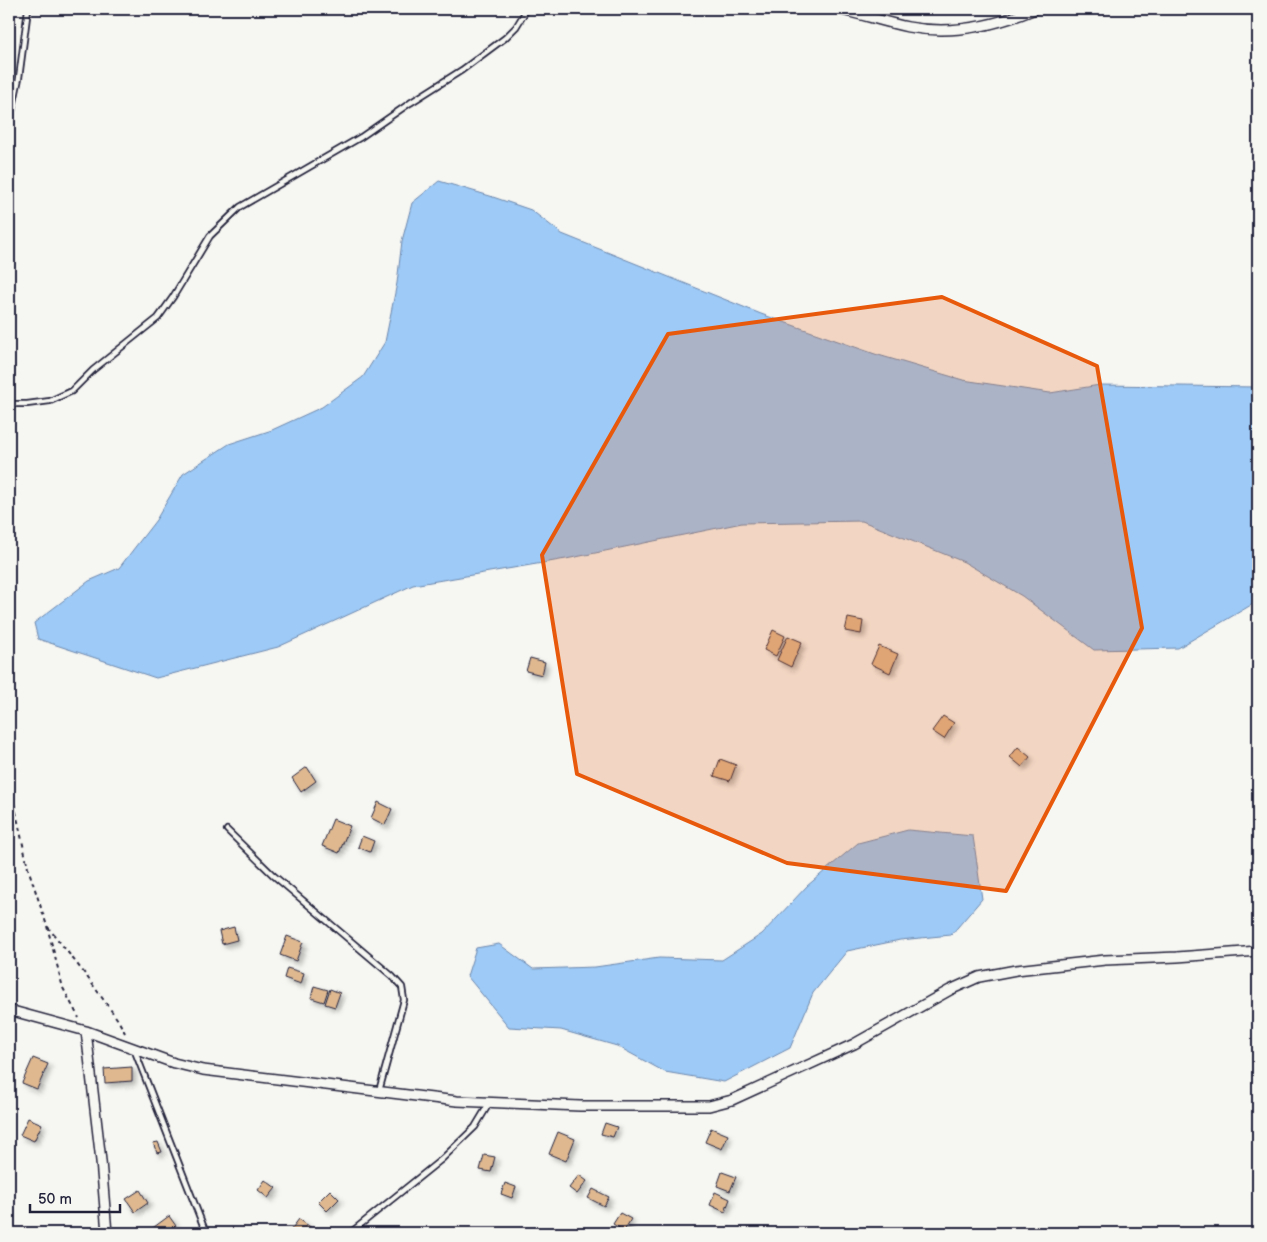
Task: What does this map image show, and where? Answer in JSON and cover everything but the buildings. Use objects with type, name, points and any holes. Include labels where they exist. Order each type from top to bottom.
[{"type":"street","points":[[837,9],[908,27],[933,30],[961,30],[989,24],[1035,9]]},
{"type":"street","points":[[9,1010],[86,1031],[174,1063],[204,1070],[457,1101],[580,1106],[709,1106],[732,1100],[854,1044],[950,990],[979,977],[1016,970],[1105,960],[1258,951]]},
{"type":"street","points":[[86,1031],[107,1233]]},
{"type":"lane","points":[[9,126],[19,78],[28,9]]},
{"type":"lane","points":[[9,404],[50,401],[72,391],[93,370],[158,318],[210,236],[240,207],[361,137],[447,80],[505,38],[516,27],[527,9]]},
{"type":"lane","points":[[227,830],[274,875],[392,976],[402,988],[404,1000],[379,1091]]},
{"type":"lane","points":[[134,1048],[206,1233]]},
{"type":"lane","points":[[350,1233],[442,1159],[475,1127],[490,1102]]},
{"type":"path","points":[[9,780],[28,868],[47,926],[63,988],[86,1031]]},
{"type":"path","points":[[47,926],[118,1020],[134,1048]]},
{"type":"highlighted area","points":[[942,297],[1097,366],[1142,628],[1006,891],[787,863],[577,774],[542,555],[668,334]]},
{"type":"water","points":[[439,181],[531,210],[562,234],[761,314],[875,354],[963,380],[1050,393],[1100,385],[1258,387],[1258,601],[1178,648],[1094,650],[1022,596],[964,562],[862,521],[742,523],[566,559],[413,585],[278,647],[156,678],[38,639],[34,623],[89,581],[119,568],[156,520],[183,474],[229,444],[272,430],[322,407],[363,377],[385,342],[397,283],[402,241],[412,203]]},
{"type":"water","points":[[908,830],[973,836],[982,899],[951,935],[900,940],[847,951],[813,993],[790,1048],[724,1082],[665,1072],[617,1046],[561,1030],[509,1027],[467,976],[476,948],[499,944],[533,969],[595,967],[659,958],[722,960],[762,934],[807,886],[858,843]]}]
